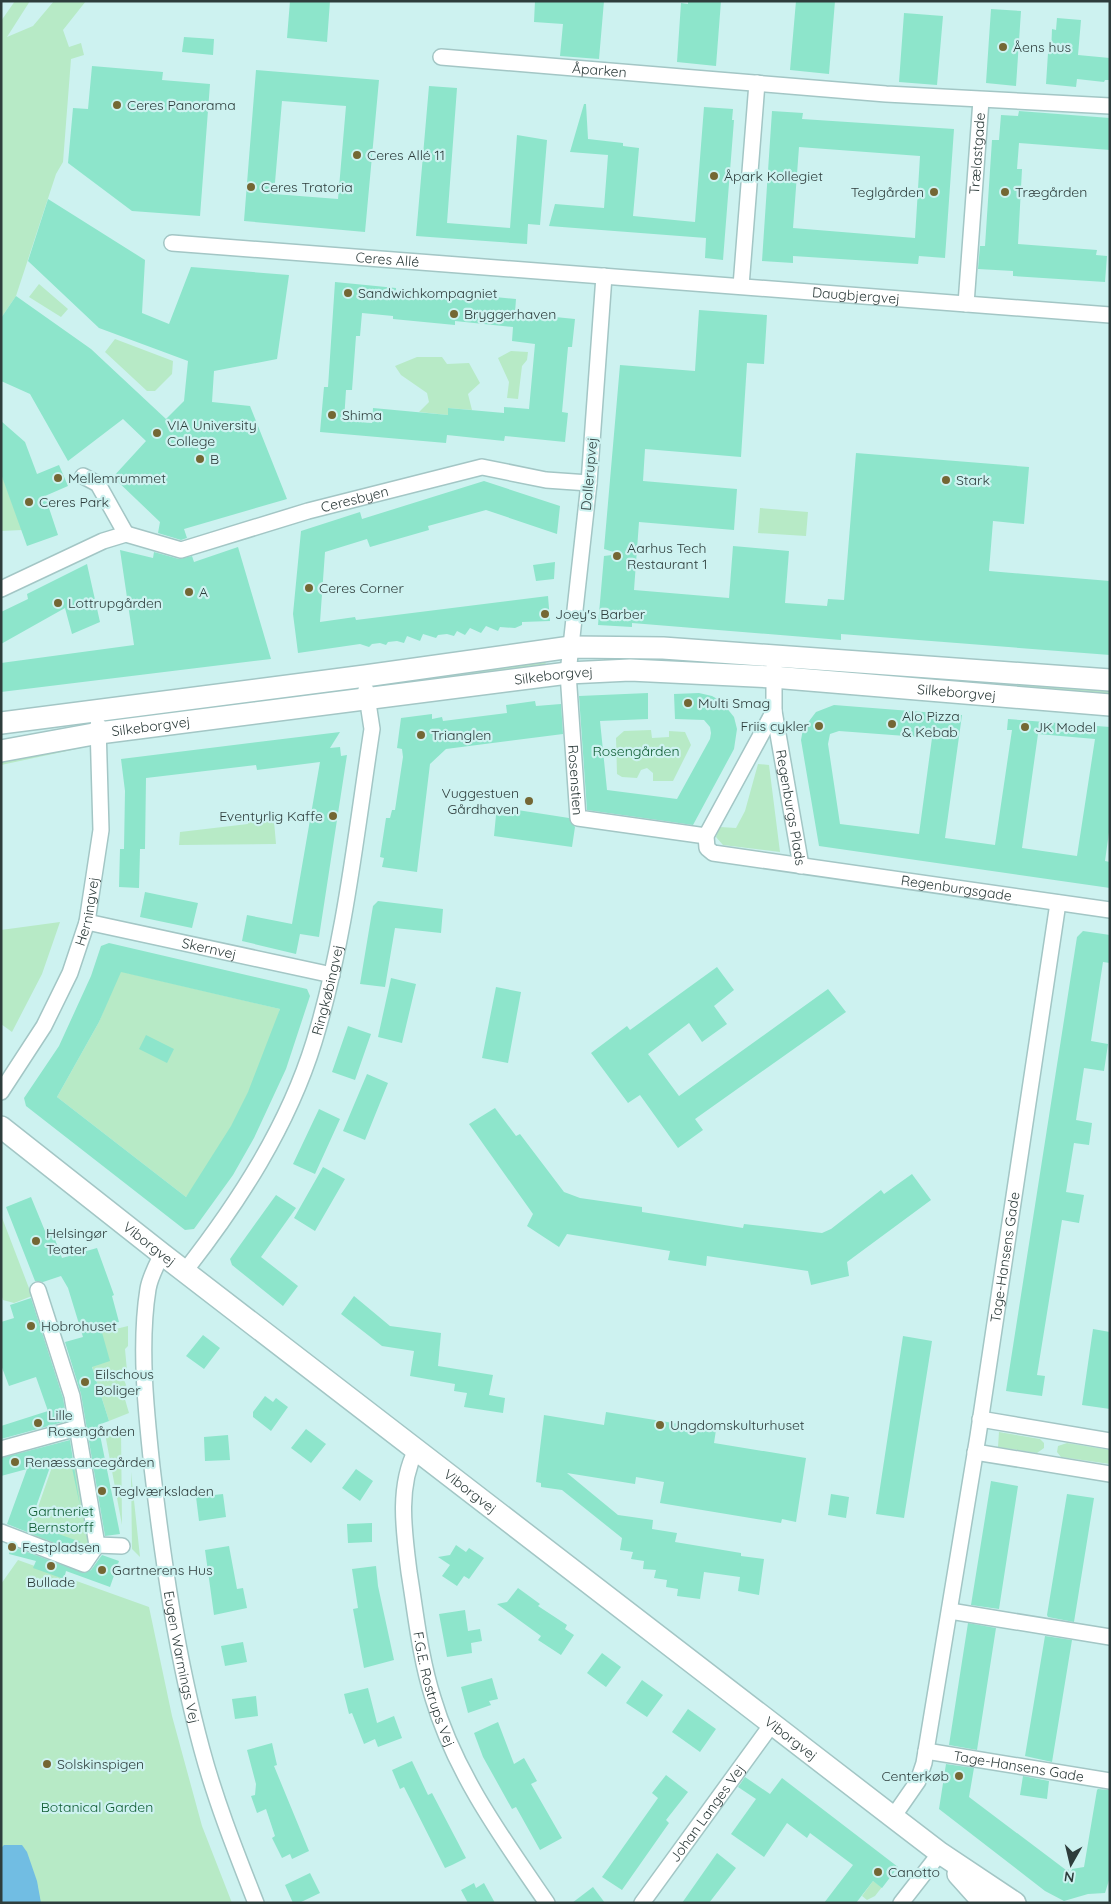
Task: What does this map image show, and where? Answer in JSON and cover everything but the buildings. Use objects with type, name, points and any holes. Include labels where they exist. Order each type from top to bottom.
[{"type":"street","name":"Åparken","points":[[441,57],[981,100]]},
{"type":"street","points":[[741,286],[757,83]]},
{"type":"street","name":"Trælastgade","points":[[966,304],[981,100],[1110,106]]},
{"type":"street","name":"Ceres Allé","points":[[172,243],[604,276]]},
{"type":"street","name":"Daugbjergvej","points":[[604,276],[1110,315]]},
{"type":"street","name":"Dollerupvej","points":[[568,673],[589,483],[604,276]]},
{"type":"street","name":"Ceresbyen","points":[[126,534],[181,550],[308,510],[482,467],[546,480],[589,483]]},
{"type":"street","points":[[1,589],[103,541],[126,534],[98,484],[83,476]]},
{"type":"street","name":"Silkeborgvej","points":[[1,723],[571,647],[663,648],[1110,680]]},
{"type":"street","name":"Regenburgs Plads","points":[[774,711],[706,836],[707,848],[713,853],[801,866],[774,711],[773,677],[775,656]]},
{"type":"street","name":"Silkeborgvej","points":[[1,751],[99,733],[568,673],[630,670],[773,677],[1110,704]]},
{"type":"street","name":"Rosenstien","points":[[568,673],[578,818],[706,836]]},
{"type":"street","name":"Ringkøbingvej","points":[[185,1271],[210,1239],[268,1150],[297,1087],[314,1043],[332,975],[372,730],[364,676]]},
{"type":"street","name":"Herningvej","points":[[5,1087],[44,1026],[70,973],[87,922],[101,830],[99,733],[96,711]]},
{"type":"street","name":"Regenburgsgade","points":[[801,866],[1110,910]]},
{"type":"street","name":"Tage-Hansens Gade","points":[[893,1817],[918,1781],[926,1751],[975,1452],[1058,903]]},
{"type":"street","name":"Skernvej","points":[[87,922],[332,975]]},
{"type":"street","name":"Viborgvej","points":[[1,1127],[162,1254],[940,1853],[1016,1903]]},
{"type":"street","name":"Eugen Warmings Vej","points":[[162,1254],[152,1274],[148,1291],[145,1372],[148,1433],[161,1542],[202,1748],[220,1809],[256,1903]]},
{"type":"street","points":[[1,1532],[84,1564],[97,1545],[72,1396],[57,1344],[38,1290]]},
{"type":"street","points":[[980,1419],[1110,1441]]},
{"type":"street","points":[[1,1449],[77,1428]]},
{"type":"street","name":"F.G.E. Rostrups Vej","points":[[416,1450],[408,1466],[404,1496],[406,1546],[420,1651],[433,1700],[470,1784],[494,1826],[547,1903]]},
{"type":"street","points":[[975,1452],[1110,1474]]},
{"type":"street","points":[[97,1545],[122,1546]]},
{"type":"street","points":[[950,1611],[1110,1637]]},
{"type":"street","name":"Johan Langes Vej","points":[[642,1903],[772,1724]]},
{"type":"street","name":"Tage-Hansens Gade","points":[[926,1751],[1110,1781]]},
{"type":"street","points":[[901,1903],[940,1853]]},
{"type":"street","name":"Viborgvej","points":[[940,1853],[984,1903]]},
{"type":"green space","points":[[15,1],[30,1],[7,37],[33,26],[54,1],[86,1],[63,30],[69,47],[81,43],[84,55],[71,59],[63,162],[56,174],[16,296],[1,318],[1,21]]},
{"type":"green space","points":[[39,284],[68,309],[61,317],[29,297]]},
{"type":"green space","points":[[115,339],[173,361],[172,374],[155,391],[147,391],[105,352]]},
{"type":"green space","points":[[511,351],[528,352],[527,360],[522,366],[518,399],[507,398],[509,382],[498,358]]},
{"type":"green space","points":[[417,357],[442,357],[447,364],[469,363],[480,383],[468,394],[472,410],[448,408],[448,415],[419,412],[429,402],[427,393],[401,375],[395,366]]},
{"type":"green space","points":[[1,473],[22,530],[1,531]]},
{"type":"green space","points":[[760,508],[808,512],[806,536],[758,533]]},
{"type":"green space","points":[[604,656],[741,663],[741,666],[604,662]]},
{"type":"green space","points":[[545,660],[546,666],[381,685],[381,684]]},
{"type":"green space","points":[[808,668],[1110,689],[1110,695],[807,671]]},
{"type":"green space","points":[[345,688],[346,692],[113,719]]},
{"type":"green space","name":"Rosengården","points":[[651,730],[652,738],[669,737],[669,731],[685,732],[691,745],[673,781],[653,781],[653,773],[647,768],[641,770],[637,778],[622,777],[617,774],[616,738],[624,731]]},
{"type":"green space","points":[[80,746],[81,748],[1,765],[1,762]]},
{"type":"green space","points":[[758,764],[769,765],[780,852],[723,845],[716,837],[720,827],[736,828],[745,811]]},
{"type":"green space","points":[[259,817],[264,819],[264,822],[274,821],[276,844],[179,845],[180,832],[248,824],[247,818]]},
{"type":"green space","points":[[60,922],[42,974],[12,1032],[1,1024],[1,930]]},
{"type":"green space","points":[[119,971],[280,1009],[263,1059],[241,1108],[216,1154],[186,1197],[57,1097],[99,1022]]},
{"type":"green space","points":[[1,1215],[32,1296],[14,1303],[3,1300],[1,1294]]},
{"type":"green space","points":[[128,1326],[128,1346],[125,1349],[127,1371],[122,1373],[129,1394],[124,1396],[129,1413],[109,1421],[83,1337]]},
{"type":"green space","points":[[104,1428],[121,1429],[122,1525]]},
{"type":"green space","points":[[999,1432],[1040,1439],[1044,1443],[1044,1448],[1037,1453],[998,1447]]},
{"type":"green space","points":[[1067,1443],[1110,1450],[1110,1464],[1061,1457],[1057,1452],[1058,1446]]},
{"type":"green space","name":"Gartneriet Bernstorff","points":[[77,1464],[92,1541],[86,1555],[64,1550],[28,1536],[52,1467]]},
{"type":"green space","points":[[131,1472],[140,1557],[132,1549]]},
{"type":"green space","name":"Botanical Garden","points":[[18,1560],[149,1607],[172,1716],[202,1826],[232,1903],[1,1903],[1,1584]]},
{"type":"green space","points":[[873,1881],[882,1887],[875,1896],[867,1900],[862,1896]]},
{"type":"water","points":[[4,1845],[22,1845],[27,1852],[37,1881],[41,1903],[1,1903],[1,1848]]},
{"type":"place","name":"Åens hus","points":[[1003,47]]},
{"type":"place","name":"Ceres Panorama","points":[[117,105]]},
{"type":"place","name":"Ceres Allé 11","points":[[357,155]]},
{"type":"place","name":"Åpark Kollegiet","points":[[714,176]]},
{"type":"place","name":"Ceres Tratoria","points":[[251,187]]},
{"type":"place","name":"Teglgården","points":[[934,192]]},
{"type":"place","name":"Trægården","points":[[1005,192]]},
{"type":"place","name":"Sandwichkompagniet","points":[[348,293]]},
{"type":"place","name":"Bryggerhaven","points":[[454,314]]},
{"type":"place","name":"Shima","points":[[332,415]]},
{"type":"place","name":"VIA University College","points":[[157,433]]},
{"type":"place","name":"B","points":[[200,459]]},
{"type":"place","name":"Mellemrummet","points":[[58,478]]},
{"type":"place","name":"Stark","points":[[946,480]]},
{"type":"place","name":"Ceres Park","points":[[29,502]]},
{"type":"place","name":"Aarhus Tech Restaurant 1","points":[[617,556]]},
{"type":"place","name":"Ceres Corner","points":[[309,588]]},
{"type":"place","name":"A","points":[[189,592]]},
{"type":"place","name":"Lottrupgården","points":[[58,603]]},
{"type":"place","name":"Joey's Barber","points":[[545,614]]},
{"type":"place","name":"Multi Smag","points":[[688,703]]},
{"type":"place","name":"Alo Pizza & Kebab","points":[[892,724]]},
{"type":"place","name":"Friis cykler","points":[[819,726]]},
{"type":"place","name":"JK Model","points":[[1025,727]]},
{"type":"place","name":"Trianglen","points":[[421,735]]},
{"type":"place","name":"Vuggestuen Gårdhaven","points":[[529,801]]},
{"type":"place","name":"Eventyrlig Kaffe","points":[[333,816]]},
{"type":"place","name":"Helsingør Teater","points":[[36,1241]]},
{"type":"place","name":"Hobrohuset","points":[[31,1326]]},
{"type":"place","name":"Eilschous Boliger","points":[[85,1382]]},
{"type":"place","name":"Lille Rosengården","points":[[38,1423]]},
{"type":"place","name":"Ungdomskulturhuset","points":[[660,1425]]},
{"type":"place","name":"Renæssancegården","points":[[15,1462]]},
{"type":"place","name":"Teglværksladen","points":[[102,1491]]},
{"type":"place","name":"Festpladsen","points":[[12,1547]]},
{"type":"place","name":"Bullade","points":[[51,1566]]},
{"type":"place","name":"Gartnerens Hus","points":[[102,1570]]},
{"type":"place","name":"Solskinspigen","points":[[47,1764]]},
{"type":"place","name":"Centerkøb","points":[[959,1776]]},
{"type":"place","name":"Canotto","points":[[878,1872]]}]
